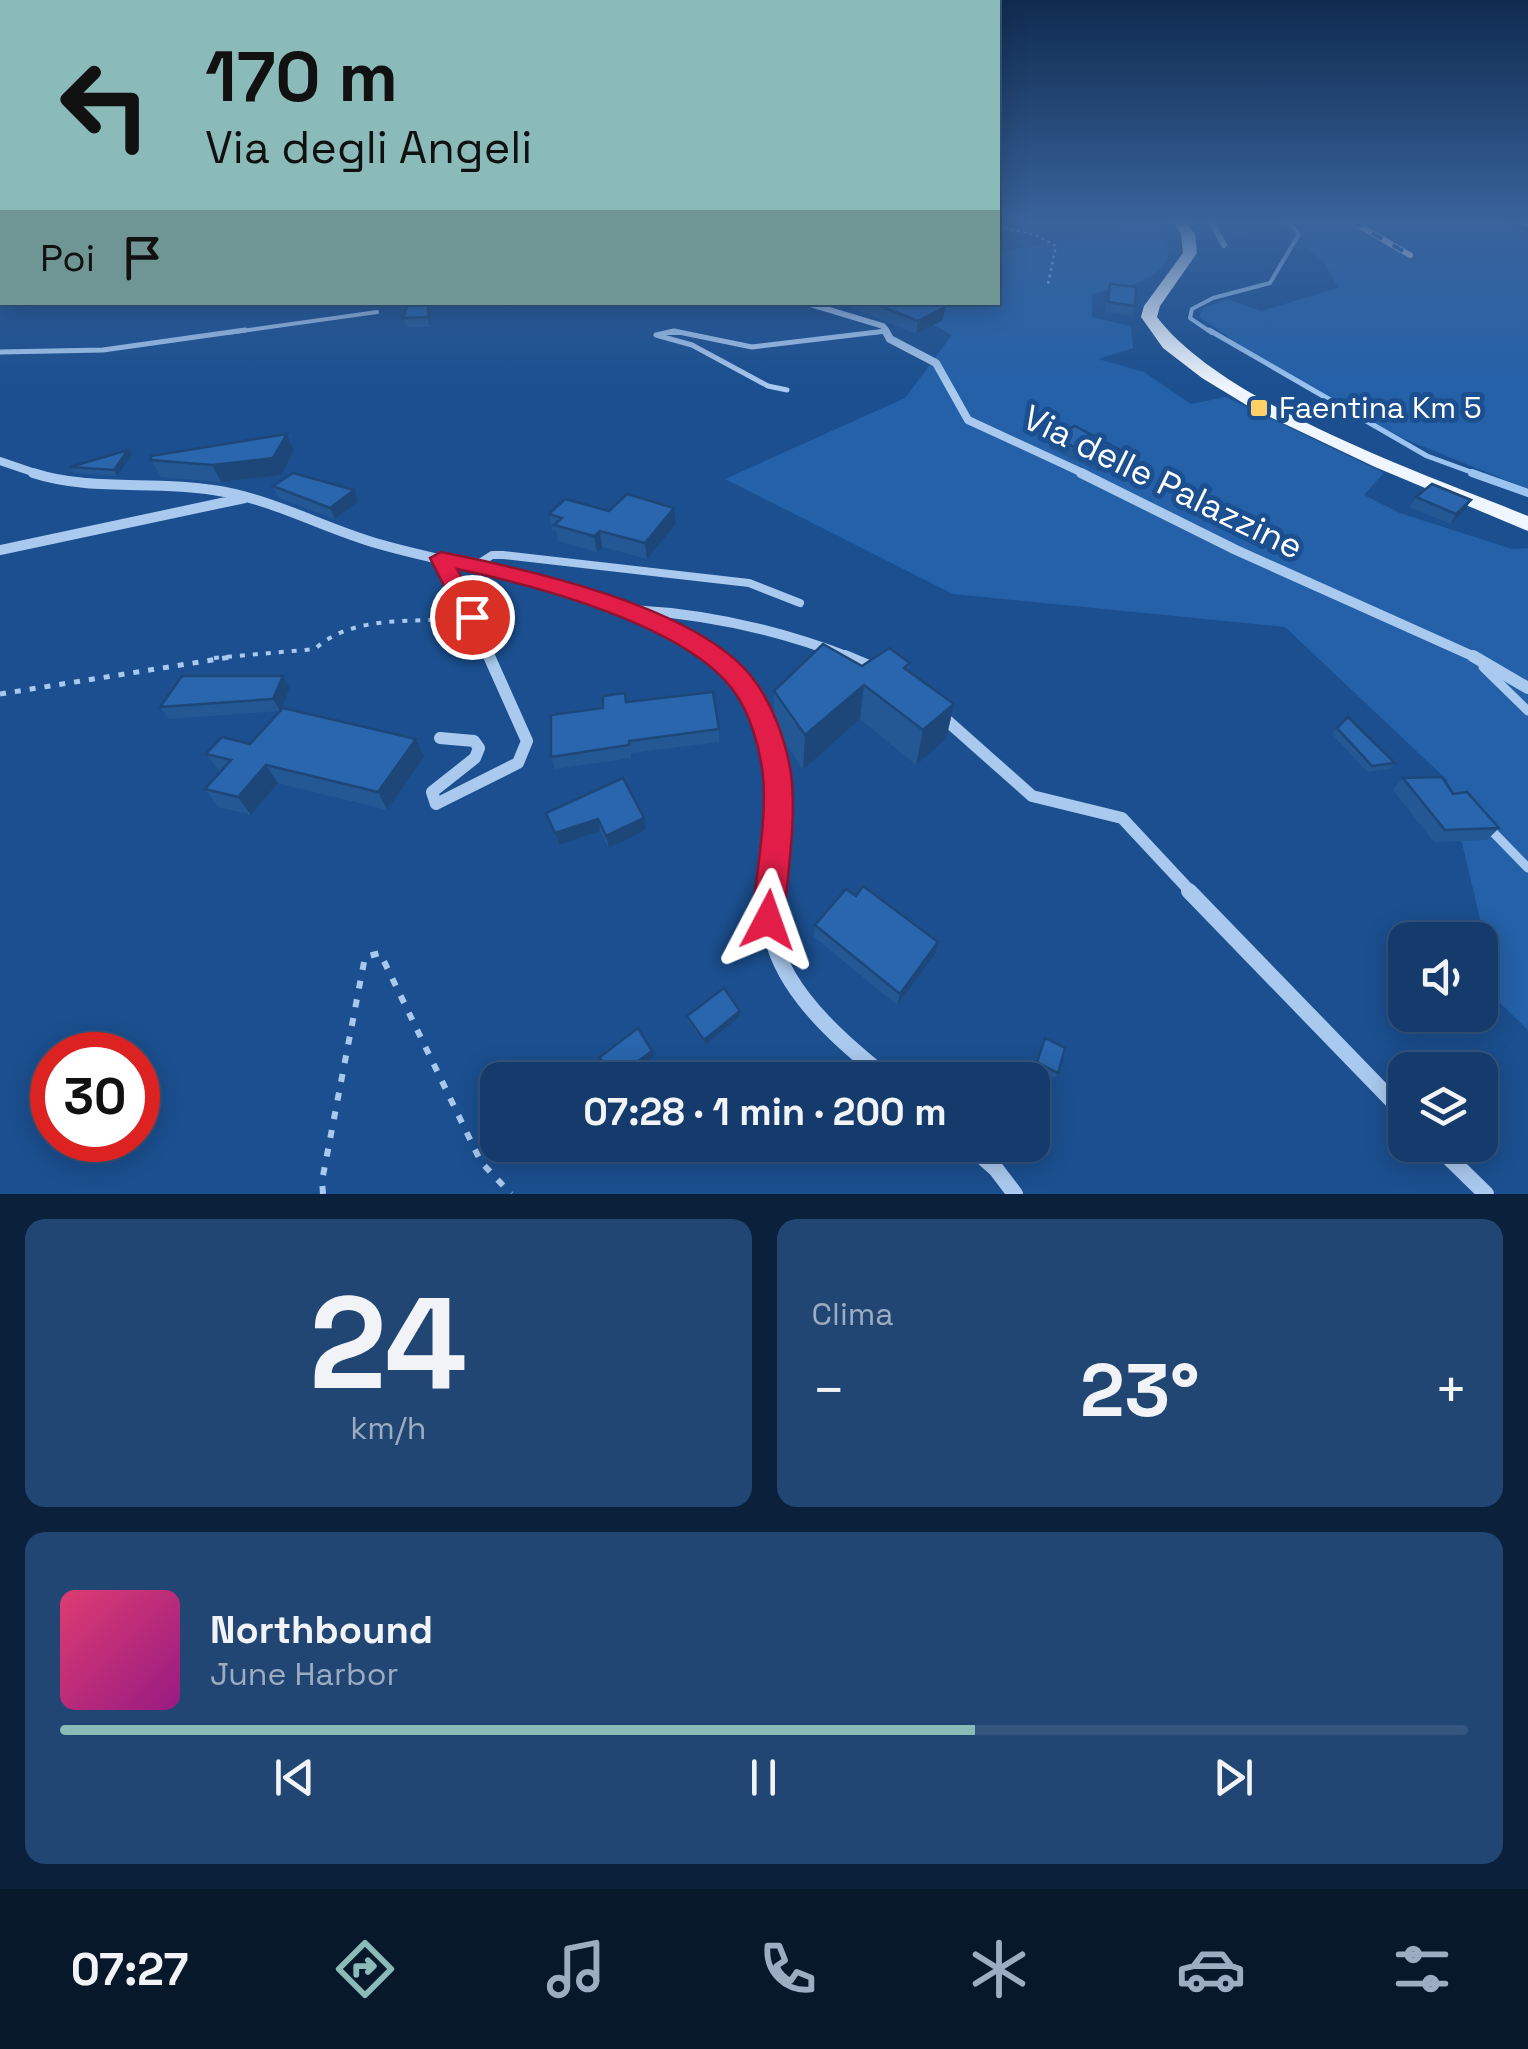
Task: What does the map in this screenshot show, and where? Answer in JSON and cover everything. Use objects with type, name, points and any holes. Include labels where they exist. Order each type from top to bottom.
[{"type":"main road","points":[[1173,277],[1152,306],[1149,317],[1162,340],[1176,354],[1252,400],[1386,464],[1528,524]]},
{"type":"street","name":"Via delle Palazzine","points":[[813,305],[883,326],[890,339],[936,364],[968,420],[1140,500],[1236,550],[1470,653],[1528,688]]},
{"type":"street","points":[[0,461],[59,480],[212,488],[251,496],[378,544],[475,566],[631,610],[706,652],[740,680],[759,710],[776,772],[778,798],[768,920],[777,954],[841,1042],[866,1062]]},
{"type":"street","points":[[0,550],[251,496]]},
{"type":"street","points":[[440,738],[474,741],[479,748],[475,758],[432,792],[436,804],[511,768],[526,749],[524,731],[441,558]]},
{"type":"street","points":[[631,610],[679,611],[839,652],[888,674]]},
{"type":"street","points":[[926,702],[1032,796],[1122,818],[1272,980],[1388,1097]]},
{"type":"street","points":[[988,1162],[1014,1194]]},
{"type":"street","points":[[1453,1162],[1486,1194]]},
{"type":"lane","points":[[0,352],[103,350],[376,312]]},
{"type":"lane","points":[[787,390],[768,386],[692,345],[656,335],[674,331],[752,347],[886,332]]},
{"type":"lane","points":[[475,566],[492,555],[502,555],[713,580],[742,579],[759,582],[800,604]]},
{"type":"lane","points":[[1470,653],[1528,711]]},
{"type":"lane","points":[[1477,816],[1528,868]]},
{"type":"path","points":[[1048,284],[1050,277]]},
{"type":"path","points":[[0,694],[220,656],[315,648],[338,630],[472,617]]},
{"type":"path","points":[[323,1194],[322,1181],[365,956],[380,953],[481,1162],[511,1194]]},
{"type":"shaded area","points":[[1000,277],[1151,277],[1092,294],[1092,317],[1131,326],[1133,348],[1098,359],[1144,372],[1191,404],[1226,397],[1384,473],[1364,495],[1400,513],[1512,549],[1528,548],[1528,1030],[1500,1003],[1498,922],[1481,922],[1447,780],[1285,627],[953,594],[725,479],[905,398],[952,335],[899,305],[1000,305]]},
{"type":"shaded area","points":[[1332,277],[1528,277],[1528,489],[1402,438],[1270,365],[1199,317],[1203,308],[1227,299],[1261,311],[1338,288]]},
{"type":"building","points":[[1110,284],[1136,287],[1135,306],[1108,302]]},
{"type":"building","points":[[408,305],[428,305],[428,317],[403,318]]},
{"type":"building","points":[[878,305],[945,307],[918,321]]},
{"type":"building","points":[[1075,426],[1120,450],[1101,460],[1052,436]]},
{"type":"building","points":[[287,434],[273,458],[212,465],[151,460],[151,456]]},
{"type":"building","points":[[128,450],[114,470],[70,467]]},
{"type":"building","points":[[293,473],[354,490],[330,508],[273,486]]},
{"type":"building","points":[[1432,484],[1471,500],[1456,514],[1416,497]]},
{"type":"building","points":[[627,494],[674,508],[645,543],[600,531],[594,536],[554,525],[562,518],[549,514],[565,499],[609,511]]},
{"type":"building","points":[[823,644],[862,666],[889,648],[910,663],[904,668],[954,704],[923,730],[864,685],[805,735],[774,691]]},
{"type":"building","points":[[182,676],[283,676],[273,699],[160,707]]},
{"type":"building","points":[[713,692],[719,729],[551,757],[551,715],[603,708],[603,696],[625,693],[626,702]]},
{"type":"building","points":[[283,708],[416,739],[378,792],[266,765],[238,797],[205,789],[231,760],[206,754],[222,737],[250,744]]},
{"type":"building","points":[[1348,717],[1395,763],[1372,766],[1337,728]]},
{"type":"building","points":[[1442,777],[1453,794],[1467,792],[1499,828],[1445,830],[1403,778]]},
{"type":"building","points":[[623,778],[644,818],[606,836],[598,819],[555,833],[546,813]]},
{"type":"building","points":[[863,886],[938,942],[900,994],[815,925],[846,889],[856,896]]},
{"type":"building","points":[[724,988],[740,1011],[704,1040],[687,1016]]},
{"type":"building","points":[[638,1028],[652,1051],[637,1062],[603,1062],[600,1057]]},
{"type":"building","points":[[1045,1038],[1065,1048],[1058,1073],[1050,1069],[1050,1062],[1037,1062]]},
{"type":"waterway","points":[[1212,333],[1190,318],[1192,309],[1213,298],[1270,283],[1274,277]]},
{"type":"waterway","points":[[1209,330],[1427,456],[1479,475]]},
{"type":"waterway","points":[[1472,473],[1528,493]]},
{"type":"place","name":"Faentina Km 5","points":[[1259,408]]},
{"type":"route","points":[[472,617],[441,558],[506,572],[631,610],[706,652],[740,680],[759,710],[776,772],[778,798],[768,920]]}]
